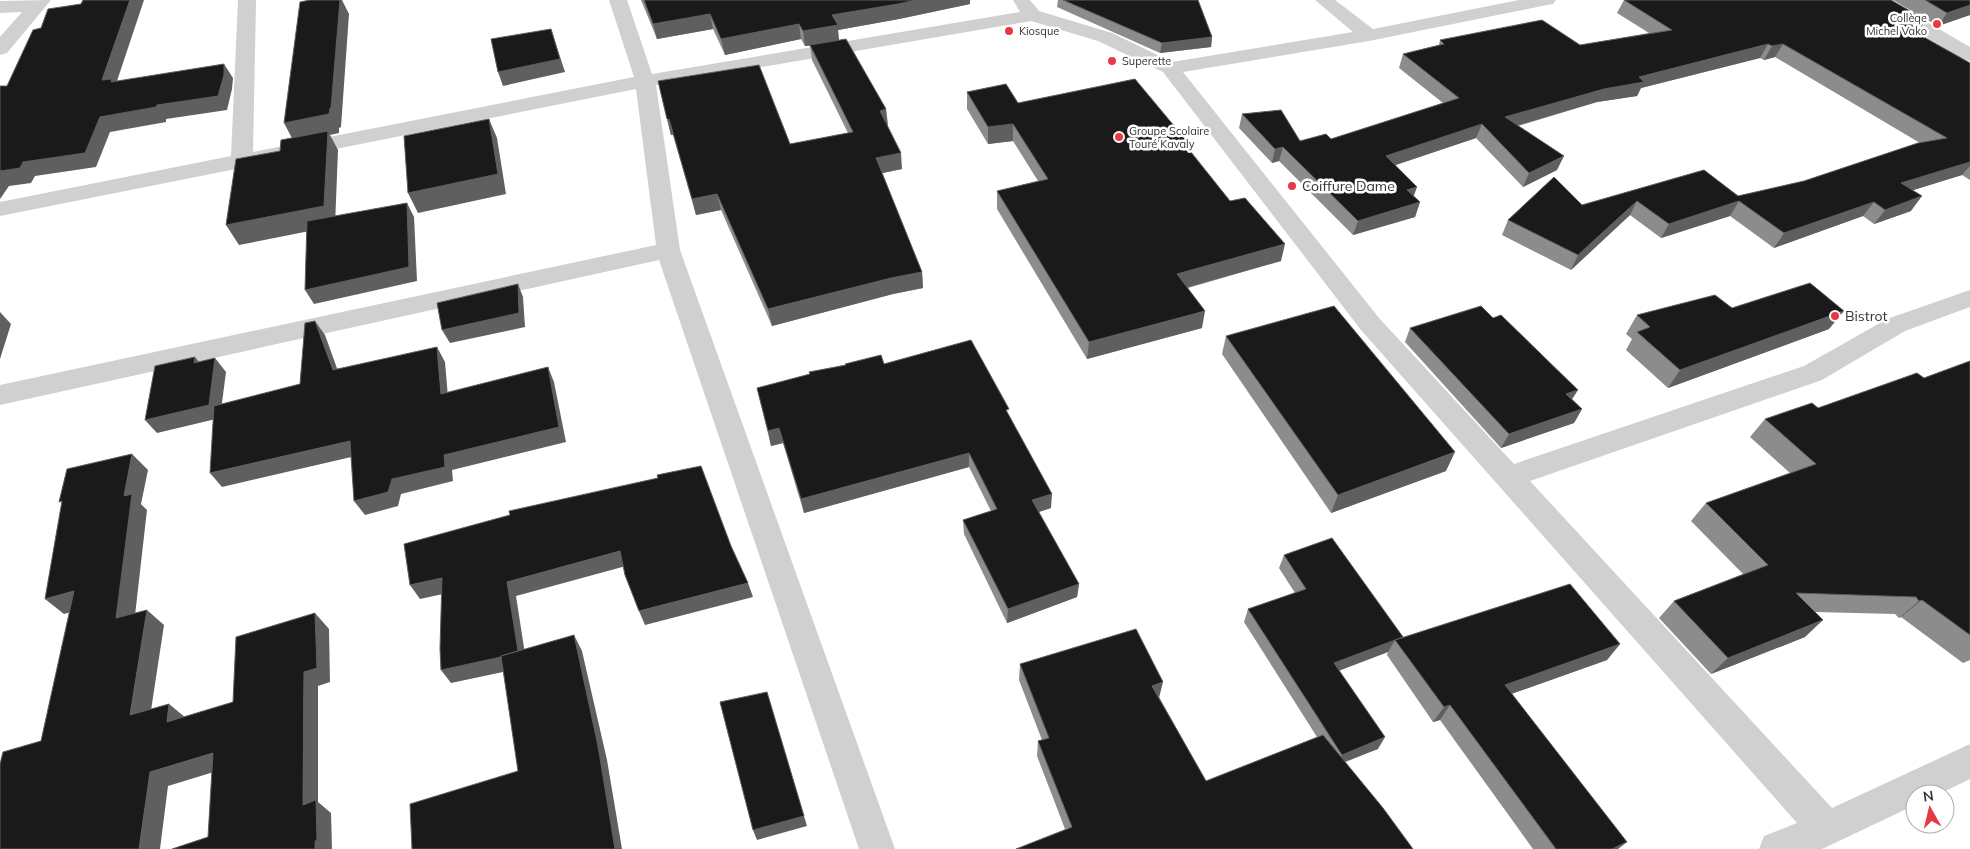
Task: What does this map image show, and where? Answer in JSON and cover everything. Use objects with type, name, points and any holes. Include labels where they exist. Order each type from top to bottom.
[{"type":"street","points":[[242,161],[247,0]]},
{"type":"street","points":[[618,0],[645,82],[668,250],[877,849]]},
{"type":"street","points":[[1324,0],[1369,35]]},
{"type":"street","points":[[1170,68],[1369,35],[1547,0]]},
{"type":"street","points":[[1876,0],[1970,55]]},
{"type":"street","points":[[0,7],[40,3]]},
{"type":"street","points":[[0,49],[40,3]]},
{"type":"street","points":[[0,209],[1026,8],[1105,37],[1170,68],[1370,324],[1827,829]]},
{"type":"street","points":[[0,395],[668,250]]},
{"type":"street","points":[[1508,477],[1813,373],[1896,325],[1970,298]]},
{"type":"street","points":[[1777,849],[1827,829],[1970,761]]},
{"type":"building","points":[[83,0],[130,0],[102,80],[112,79],[111,82],[224,64],[224,75],[218,96],[157,105],[156,107],[100,117],[85,153],[23,162],[20,168],[0,171],[0,86],[7,86],[33,30],[41,28],[48,9],[81,4]]},
{"type":"building","points":[[340,0],[331,108],[329,114],[284,123],[300,2]]},
{"type":"building","points":[[644,0],[916,0],[832,15],[838,25],[803,31],[799,24],[721,39],[710,14],[653,24]]},
{"type":"building","points":[[1063,0],[1198,0],[1212,37],[1162,43]]},
{"type":"building","points":[[1624,0],[1891,0],[1926,20],[1906,27],[1970,63],[1970,162],[1901,183],[1922,196],[1885,210],[1874,202],[1784,233],[1739,201],[1669,224],[1637,201],[1578,255],[1508,220],[1554,177],[1582,205],[1704,170],[1738,196],[1804,181],[1918,143],[1947,138],[1783,44],[1772,46],[1768,44],[1639,77],[1644,82],[1604,89],[1505,117],[1564,156],[1529,173],[1482,124],[1386,156],[1417,187],[1407,190],[1420,202],[1358,221],[1283,147],[1275,149],[1242,114],[1281,110],[1300,141],[1326,134],[1331,139],[1459,98],[1403,54],[1444,44],[1440,40],[1542,20],[1580,45],[1672,30]]},
{"type":"building","points":[[1925,0],[1970,0],[1970,5],[1947,13]]},
{"type":"building","points":[[551,29],[560,59],[498,72],[491,39]]},
{"type":"building","points":[[846,39],[886,109],[880,111],[901,153],[876,158],[922,272],[768,309],[717,194],[692,199],[669,119],[667,119],[658,81],[759,65],[790,144],[853,132],[810,45]]},
{"type":"building","points":[[1135,79],[1190,145],[1186,146],[1230,201],[1245,198],[1285,244],[1177,274],[1205,311],[1089,342],[997,191],[1048,179],[1013,124],[988,127],[967,92],[1006,84],[1018,103]]},
{"type":"building","points":[[489,119],[498,174],[408,193],[404,136]]},
{"type":"building","points":[[328,131],[324,206],[226,225],[236,159],[280,151],[281,140]]},
{"type":"building","points":[[407,203],[409,267],[305,290],[307,221]]},
{"type":"building","points":[[1810,283],[1844,311],[1680,370],[1637,332],[1650,327],[1637,315],[1715,295],[1732,308]]},
{"type":"building","points":[[518,284],[519,313],[442,330],[437,303]]},
{"type":"building","points":[[1334,306],[1455,452],[1338,495],[1226,336]]},
{"type":"building","points":[[1481,306],[1493,318],[1501,315],[1578,390],[1566,394],[1582,409],[1509,434],[1410,328]]},
{"type":"building","points":[[315,321],[333,370],[437,347],[441,394],[548,367],[559,427],[444,455],[445,467],[392,479],[388,492],[354,501],[350,441],[210,473],[214,406],[300,384],[305,323]]},
{"type":"building","points":[[971,340],[1009,409],[1006,410],[1052,494],[1032,500],[1079,584],[1008,609],[963,520],[997,509],[969,453],[801,499],[779,428],[768,431],[757,388],[810,374],[809,372],[846,365],[881,355],[884,364]]},
{"type":"building","points":[[195,357],[194,363],[215,358],[209,405],[145,420],[155,366]]},
{"type":"building","points":[[1970,361],[1970,635],[1922,600],[1919,601],[1916,597],[1796,593],[1823,620],[1728,658],[1674,601],[1768,565],[1706,503],[1816,464],[1765,419],[1812,403],[1818,408],[1917,373],[1924,378]]},
{"type":"building","points":[[132,454],[124,496],[132,494],[116,618],[147,610],[130,715],[169,704],[167,722],[233,702],[236,637],[315,613],[317,668],[304,672],[303,805],[316,800],[317,840],[315,841],[315,849],[172,849],[208,837],[213,753],[150,772],[139,849],[0,849],[0,764],[3,752],[41,741],[74,591],[45,599],[62,501],[59,502],[67,469]]},
{"type":"building","points":[[701,466],[731,546],[748,583],[639,611],[625,575],[620,551],[507,582],[518,651],[501,657],[441,670],[442,578],[410,585],[404,544],[510,515],[509,511],[658,478],[657,475]]},
{"type":"building","points":[[1332,538],[1403,637],[1334,663],[1385,737],[1342,755],[1248,609],[1306,589],[1284,555]]},
{"type":"building","points":[[1570,584],[1620,644],[1505,685],[1627,842],[1612,849],[1556,849],[1450,705],[1444,707],[1395,640]]},
{"type":"building","points":[[1136,629],[1163,682],[1152,686],[1206,781],[1323,735],[1383,808],[1413,849],[1016,849],[1072,827],[1038,741],[1049,738],[1020,664]]},
{"type":"building","points":[[574,635],[598,746],[615,849],[412,849],[410,804],[518,771],[501,656]]},
{"type":"building","points":[[767,692],[804,816],[753,830],[720,702]]},
{"type":"place","name":"Collège Michel Vako","points":[[1937,24]]},
{"type":"place","name":"Kiosque","points":[[1009,31]]},
{"type":"place","name":"Superette","points":[[1112,61]]},
{"type":"place","name":"Groupe Scolaire Touré Kavaly","points":[[1119,137]]},
{"type":"place","name":"Coiffure Dame","points":[[1292,186]]},
{"type":"place","name":"Bistrot","points":[[1835,316]]}]
